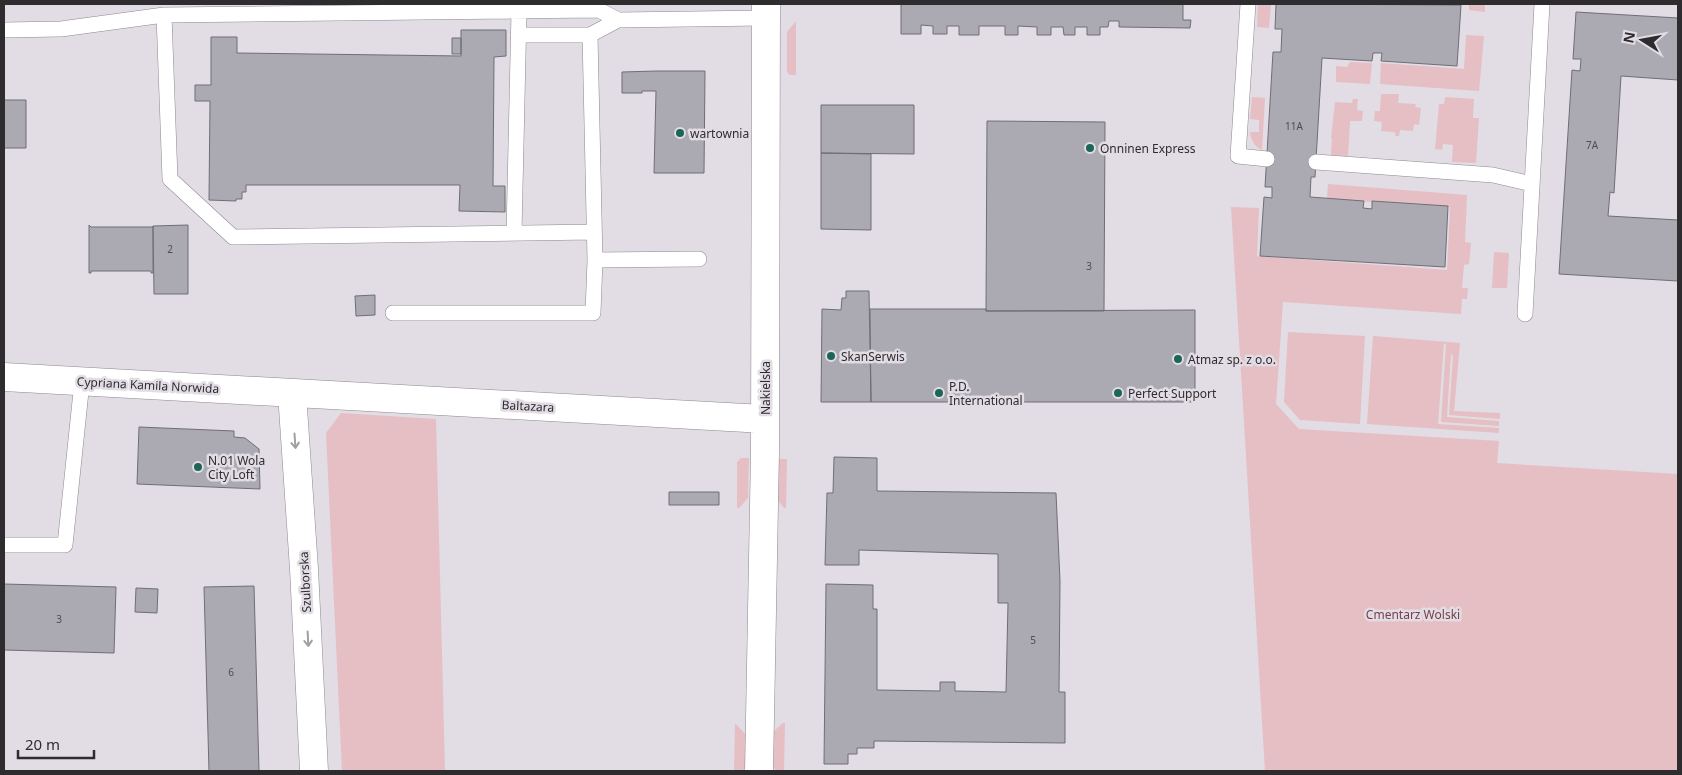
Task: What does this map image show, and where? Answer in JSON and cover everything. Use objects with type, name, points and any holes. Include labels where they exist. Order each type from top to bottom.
[{"type":"street","name":"Nakielska","points":[[759,771],[765,419],[766,11]]},
{"type":"street","name":"Cypriana Kamila Norwida","points":[[4,377],[292,393]]},
{"type":"street","name":"Baltazara","points":[[292,393],[765,419]]},
{"type":"street","name":"Szulborska","points":[[292,393],[304,569],[314,771]]},
{"type":"lane","points":[[1248,4],[1238,156],[1267,159]]},
{"type":"lane","points":[[1525,314],[1542,4]]},
{"type":"lane","points":[[4,30],[61,29],[164,15],[599,10],[618,20]]},
{"type":"lane","points":[[514,233],[519,11]]},
{"type":"lane","points":[[518,35],[590,35],[618,20],[766,11]]},
{"type":"lane","points":[[164,15],[170,179],[233,237],[594,232]]},
{"type":"lane","points":[[393,313],[593,313],[595,260],[590,35]]},
{"type":"lane","points":[[1316,162],[1493,175],[1532,184]]},
{"type":"lane","points":[[595,260],[699,259]]},
{"type":"lane","points":[[4,544],[65,545],[82,382]]},
{"type":"green space","points":[[1258,4],[1271,4],[1269,28],[1257,27]]},
{"type":"green space","points":[[1460,4],[1485,4],[1485,12],[1469,10],[1469,5]]},
{"type":"green space","points":[[796,21],[796,75],[790,75],[787,72],[787,32]]},
{"type":"green space","points":[[1466,35],[1484,36],[1479,91],[1380,84],[1381,63],[1464,69]]},
{"type":"green space","points":[[1350,62],[1372,63],[1370,84],[1336,82],[1336,66],[1347,67]]},
{"type":"green space","points":[[1381,94],[1399,94],[1398,103],[1416,104],[1415,107],[1421,108],[1419,125],[1414,124],[1413,131],[1400,130],[1399,136],[1395,136],[1394,132],[1381,131],[1382,122],[1374,121],[1375,111],[1380,111]]},
{"type":"green space","points":[[1252,97],[1265,98],[1262,150],[1255,145],[1250,135],[1250,132],[1259,132],[1259,120],[1250,119]]},
{"type":"green space","points":[[1445,97],[1474,99],[1473,118],[1479,118],[1476,163],[1452,162],[1453,145],[1443,144],[1442,150],[1435,149],[1439,104],[1444,104]]},
{"type":"green space","points":[[1353,99],[1358,99],[1357,110],[1363,111],[1362,121],[1350,121],[1348,156],[1331,155],[1335,102],[1352,103]]},
{"type":"green space","name":"Cmentarz Wolski","points":[[1328,184],[1467,195],[1465,242],[1471,243],[1469,264],[1464,265],[1462,288],[1468,288],[1467,299],[1462,299],[1461,314],[1283,302],[1276,404],[1299,429],[1499,441],[1497,463],[1678,474],[1678,771],[1265,771],[1231,207],[1259,208],[1257,256],[1447,270],[1450,207],[1327,199]]},
{"type":"green space","points":[[1494,252],[1509,253],[1507,288],[1492,288]]},
{"type":"green space","points":[[1288,332],[1365,336],[1360,424],[1300,420],[1284,402]]},
{"type":"green space","points":[[1373,336],[1460,343],[1454,411],[1500,413],[1500,419],[1449,415],[1453,356],[1451,354],[1447,417],[1499,421],[1499,426],[1441,422],[1446,345],[1444,343],[1438,424],[1499,428],[1499,433],[1367,424]]},
{"type":"green space","points":[[341,413],[436,419],[445,771],[342,771],[326,433]]},
{"type":"green space","points":[[741,458],[749,458],[748,498],[737,508],[737,462]]},
{"type":"green space","points":[[775,459],[787,459],[786,508],[775,497]]},
{"type":"green space","points":[[785,723],[784,771],[776,771],[772,763],[773,732]]},
{"type":"green space","points":[[735,724],[746,735],[746,765],[743,771],[734,771]]},
{"type":"building","points":[[901,4],[1183,4],[1183,20],[1191,20],[1190,28],[1119,27],[1119,21],[1109,21],[1108,27],[1100,27],[1100,35],[1087,35],[1087,27],[1075,27],[1075,35],[1064,35],[1063,27],[1051,27],[1051,35],[1037,35],[1037,27],[1018,26],[1018,35],[1005,35],[1005,26],[979,26],[979,35],[959,35],[959,26],[947,26],[947,34],[933,34],[933,26],[921,25],[921,34],[901,34]]},
{"type":"building","points":[[1276,4],[1461,5],[1457,66],[1381,61],[1382,53],[1373,53],[1372,61],[1322,58],[1315,177],[1311,177],[1310,197],[1364,201],[1363,208],[1372,209],[1372,201],[1448,206],[1445,267],[1260,256],[1264,197],[1272,198],[1272,187],[1265,187],[1273,52],[1281,52],[1282,29],[1275,29]]},
{"type":"building","points":[[1576,12],[1678,18],[1678,80],[1621,76],[1614,193],[1610,192],[1608,216],[1678,220],[1678,281],[1559,274],[1572,70],[1580,71],[1581,59],[1573,59]]},
{"type":"building","points":[[461,30],[506,30],[506,56],[494,57],[493,186],[505,186],[505,212],[459,211],[460,185],[246,185],[246,192],[242,192],[242,199],[236,199],[236,201],[209,200],[210,101],[195,101],[195,85],[211,85],[211,37],[237,37],[237,53],[461,56]]},
{"type":"building","points":[[452,38],[461,38],[461,54],[452,54]]},
{"type":"building","name":"wartownia","points":[[705,71],[704,173],[654,173],[656,91],[622,93],[622,72]]},
{"type":"building","points":[[4,100],[26,100],[26,148],[4,148]]},
{"type":"building","points":[[821,105],[914,105],[914,154],[821,153]]},
{"type":"building","points":[[987,121],[1105,122],[1104,311],[986,311]]},
{"type":"building","points":[[821,153],[871,154],[871,230],[821,229]]},
{"type":"building","points":[[89,225],[91,227],[153,226],[153,273],[151,271],[91,271],[89,273]]},
{"type":"building","points":[[188,225],[188,294],[154,294],[153,226]]},
{"type":"building","points":[[846,291],[869,291],[871,402],[821,402],[822,309],[841,310],[842,298],[846,298]]},
{"type":"building","points":[[375,295],[375,315],[356,316],[355,296]]},
{"type":"building","points":[[870,309],[986,309],[986,311],[1195,310],[1195,402],[871,402]]},
{"type":"building","name":"N.01 Wola City Loft","points":[[139,427],[234,431],[234,437],[245,438],[259,449],[260,489],[137,484]]},
{"type":"building","points":[[834,457],[877,458],[877,491],[1056,493],[1060,581],[1059,692],[1065,692],[1065,743],[874,741],[874,748],[857,748],[857,754],[848,754],[848,764],[824,764],[826,584],[873,585],[873,609],[877,609],[877,690],[940,691],[940,682],[955,682],[955,691],[1006,692],[1008,603],[998,603],[998,554],[859,550],[859,565],[825,565],[827,493],[833,493]]},
{"type":"building","points":[[669,492],[719,492],[719,505],[669,505]]},
{"type":"building","points":[[4,584],[116,587],[114,653],[4,650]]},
{"type":"building","points":[[254,586],[259,771],[209,771],[204,587]]},
{"type":"building","points":[[136,588],[158,589],[157,613],[135,612]]},
{"type":"place","name":"wartownia","points":[[680,133]]},
{"type":"place","name":"Onninen Express","points":[[1090,148]]},
{"type":"place","name":"SkanSerwis","points":[[831,356]]},
{"type":"place","name":"Atmaz sp. z o.o.","points":[[1178,359]]},
{"type":"place","name":"P.D. International","points":[[939,393]]},
{"type":"place","name":"Perfect Support","points":[[1118,393]]},
{"type":"place","name":"N.01 Wola City Loft","points":[[198,467]]}]
